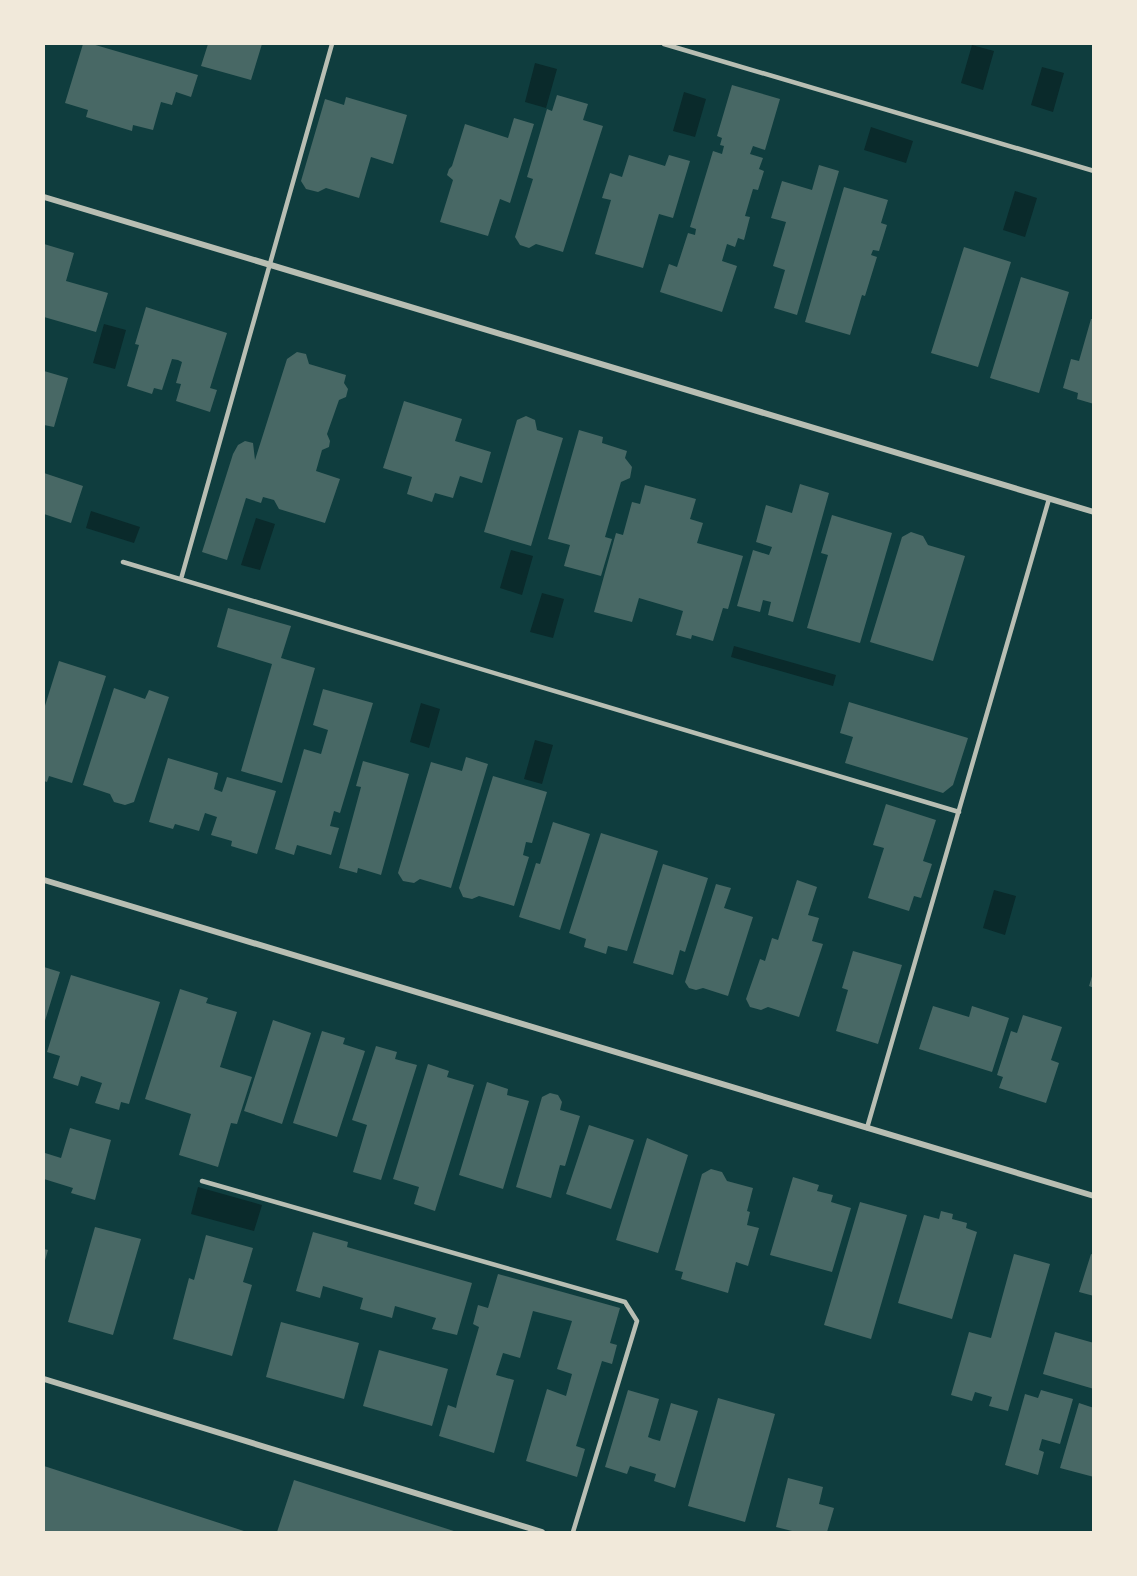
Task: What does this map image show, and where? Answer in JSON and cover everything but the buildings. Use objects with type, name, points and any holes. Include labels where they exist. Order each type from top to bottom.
[{"type":"street","points":[[44,197],[1094,512]]},
{"type":"street","points":[[44,880],[1094,1196]]},
{"type":"street","points":[[44,1379],[542,1533]]},
{"type":"lane","points":[[181,579],[332,44]]},
{"type":"lane","points":[[664,44],[1094,171]]},
{"type":"lane","points":[[867,1128],[1049,499]]},
{"type":"lane","points":[[123,562],[959,812]]},
{"type":"lane","points":[[202,1181],[625,1302],[637,1321],[573,1533]]},
{"type":"water","points":[[972,45],[994,51],[983,90],[961,83]]},
{"type":"water","points":[[535,63],[557,69],[546,108],[525,102]]},
{"type":"water","points":[[1042,67],[1064,73],[1053,112],[1031,105]]},
{"type":"water","points":[[684,92],[706,99],[695,137],[673,131]]},
{"type":"water","points":[[871,127],[913,141],[906,163],[864,150]]},
{"type":"water","points":[[1015,191],[1037,198],[1025,237],[1003,230]]},
{"type":"water","points":[[104,324],[126,330],[115,369],[93,363]]},
{"type":"water","points":[[91,511],[140,527],[134,543],[86,528]]},
{"type":"water","points":[[256,518],[275,524],[260,570],[241,565]]},
{"type":"water","points":[[511,550],[533,556],[522,595],[500,588]]},
{"type":"water","points":[[542,593],[564,599],[553,638],[530,632]]},
{"type":"water","points":[[734,646],[836,675],[833,686],[731,657]]},
{"type":"water","points":[[421,703],[440,709],[429,748],[410,742]]},
{"type":"water","points":[[535,740],[553,745],[542,784],[524,779]]},
{"type":"water","points":[[994,890],[1016,896],[1005,935],[983,928]]},
{"type":"water","points":[[198,1187],[262,1205],[254,1231],[191,1214]]}]
